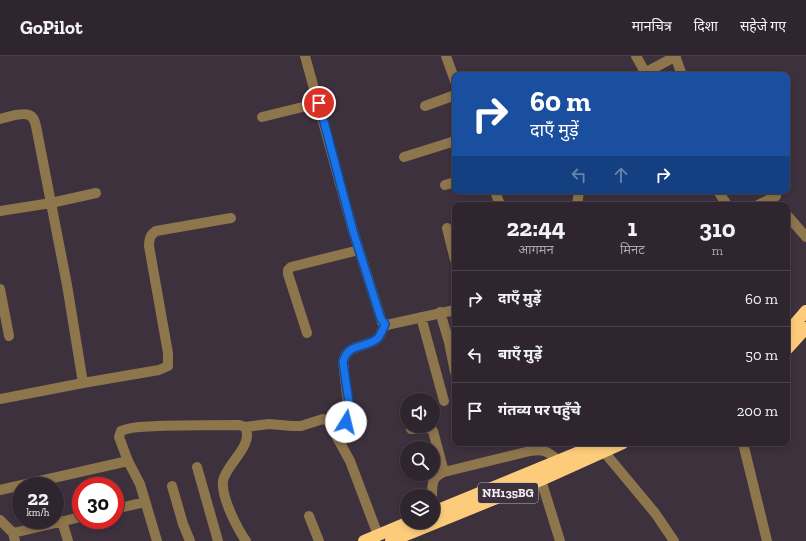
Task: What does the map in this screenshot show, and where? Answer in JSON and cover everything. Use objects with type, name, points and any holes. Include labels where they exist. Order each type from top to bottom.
[{"type":"highway","points":[[790,330],[806,311]]},
{"type":"highway","points":[[790,346],[806,328]]},
{"type":"highway","name":"NH135BG","points":[[440,509],[558,460],[581,447],[600,446]]},
{"type":"highway","name":"NH135BG","points":[[391,541],[541,480],[600,446]]},
{"type":"highway","points":[[364,541],[400,526]]},
{"type":"street","points":[[306,56],[353,231],[381,319],[385,324]]},
{"type":"street","points":[[446,56],[452,73]]},
{"type":"street","points":[[636,56],[642,72]]},
{"type":"street","points":[[647,72],[676,56],[681,72]]},
{"type":"street","points":[[425,106],[452,95]]},
{"type":"street","points":[[262,118],[319,103]]},
{"type":"street","points":[[0,118],[24,114],[29,115],[33,118],[36,126],[67,284],[83,383]]},
{"type":"street","points":[[404,157],[452,142]]},
{"type":"street","points":[[0,211],[51,203],[96,193]]},
{"type":"street","points":[[765,202],[777,197]]},
{"type":"street","points":[[0,399],[159,370],[168,366],[168,353],[148,246],[151,234],[156,231],[231,218]]},
{"type":"street","points":[[790,218],[806,237]]},
{"type":"street","points":[[447,228],[452,248]]},
{"type":"street","points":[[307,333],[288,270],[291,267],[359,250]]},
{"type":"street","points":[[0,289],[9,336]]},
{"type":"street","points":[[385,324],[452,310]]},
{"type":"street","points":[[440,312],[452,341]]},
{"type":"street","points":[[421,317],[444,401]]},
{"type":"street","points":[[332,428],[348,421],[351,416],[343,362],[344,356],[353,348],[377,339],[385,324]]},
{"type":"street","points":[[157,541],[140,484],[128,461],[120,437],[121,431],[141,427],[182,425],[239,425],[245,427],[269,424],[301,426],[322,419],[328,421],[350,461],[378,535]]},
{"type":"street","points":[[242,540],[225,500],[223,481],[225,475],[245,444],[248,433],[245,427]]},
{"type":"street","points":[[434,433],[444,472]]},
{"type":"street","points":[[600,446],[655,513],[674,541]]},
{"type":"street","points":[[744,446],[767,541]]},
{"type":"street","points":[[432,489],[433,480],[444,472],[530,451],[541,450],[548,452],[558,460]]},
{"type":"street","points":[[0,490],[128,461]]},
{"type":"street","points":[[197,467],[218,541]]},
{"type":"street","points":[[541,480],[560,541]]},
{"type":"street","points":[[172,486],[183,524],[190,541]]},
{"type":"street","points":[[124,507],[145,502]]},
{"type":"street","points":[[309,516],[319,541]]},
{"type":"street","points":[[0,520],[14,537],[38,529]]},
{"type":"street","points":[[64,528],[68,541]]},
{"type":"route","points":[[319,103],[353,231],[382,322],[385,324],[377,339],[353,348],[344,356],[343,362],[351,416],[350,420],[346,422]]}]
